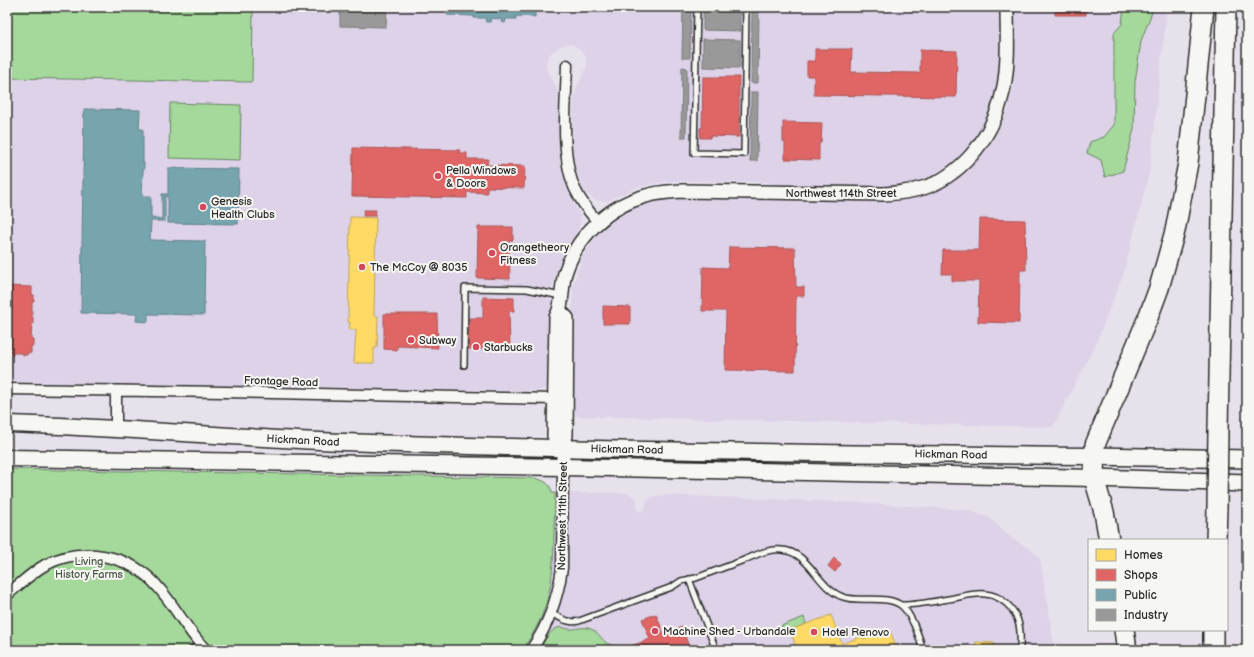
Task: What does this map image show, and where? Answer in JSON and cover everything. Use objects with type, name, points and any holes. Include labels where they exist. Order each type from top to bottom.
[{"type":"highway","points":[[1109,539],[1104,512],[1094,478],[1094,456],[1096,445],[1151,308],[1175,232],[1188,163],[1204,7]]},
{"type":"highway","points":[[1216,539],[1226,7]]},
{"type":"highway","name":"Hickman Road","points":[[1094,456],[1247,459]]},
{"type":"highway","name":"Hickman Road","points":[[1094,478],[1247,482]]},
{"type":"highway","points":[[1124,631],[1127,650]]},
{"type":"highway","points":[[1213,631],[1213,650]]},
{"type":"main road","name":"Hickman Road","points":[[7,424],[116,428],[343,442],[563,448],[1094,456]]},
{"type":"main road","name":"Hickman Road","points":[[7,458],[563,467],[1094,478]]},
{"type":"street","name":"Northwest 114th Street","points":[[598,222],[609,213],[632,201],[646,196],[662,193],[682,191],[884,194],[908,192],[934,184],[962,165],[971,156],[988,132],[996,117],[1005,85],[1007,7]]},
{"type":"street","points":[[567,65],[566,143],[568,168],[575,189],[582,203],[598,222]]},
{"type":"street","name":"Northwest 111th Street","points":[[563,448],[554,436],[556,317],[560,311],[563,282],[568,266],[579,244],[588,231],[598,222]]},
{"type":"street","name":"Northwest 111th Street","points":[[531,650],[542,632],[550,613],[562,568],[563,448],[566,436],[567,318],[560,311]]},
{"type":"street","name":"Frontage Road","points":[[7,389],[555,399]]},
{"type":"street","points":[[116,390],[116,428]]},
{"type":"street","points":[[7,595],[34,572],[57,560],[69,556],[82,555],[108,557],[132,566],[152,580],[191,634],[203,647]]},
{"type":"lane","points":[[697,7],[694,154],[744,154],[746,7]]},
{"type":"lane","points":[[464,365],[465,288],[528,289],[561,296]]},
{"type":"lane","points":[[550,613],[568,622],[574,623],[767,551],[781,549],[800,557],[823,583],[832,591],[843,597],[888,600],[902,605],[915,605],[974,594],[994,596],[1006,603],[1017,618],[1020,632],[1020,650]]},
{"type":"lane","points":[[689,579],[716,650]]},
{"type":"lane","points":[[902,605],[912,622],[922,650]]},
{"type":"lane","points":[[191,650],[203,647]]},
{"type":"shaded area","points":[[253,7],[1000,7],[998,84],[987,120],[968,149],[951,164],[923,180],[913,183],[895,187],[884,187],[783,186],[765,182],[668,181],[638,187],[607,201],[600,201],[593,199],[584,191],[577,173],[573,154],[573,100],[577,87],[587,66],[586,58],[584,53],[575,46],[570,44],[560,46],[549,55],[546,68],[558,91],[560,160],[568,192],[580,215],[580,224],[577,232],[565,251],[552,288],[550,378],[544,389],[539,391],[7,382],[7,78],[252,82]]},
{"type":"shaded area","points":[[1014,7],[1167,7],[1150,170],[1123,275],[1096,343],[1053,427],[576,416],[571,395],[570,372],[573,285],[585,252],[599,233],[610,223],[634,208],[646,203],[666,199],[884,202],[912,198],[941,187],[954,180],[978,159],[994,139],[1008,109],[1013,82]]},
{"type":"shaded area","points":[[545,493],[629,493],[637,500],[637,510],[639,511],[644,510],[651,497],[665,495],[866,503],[967,510],[990,518],[1011,538],[1032,550],[1040,559],[1055,650],[507,650]]},
{"type":"green space","points":[[7,7],[253,7],[252,82],[7,78]]},
{"type":"green space","points":[[1124,7],[1154,7],[1141,41],[1135,82],[1134,129],[1123,171],[1105,177],[1101,160],[1087,153],[1090,142],[1104,137],[1114,125],[1114,33],[1122,24]]},
{"type":"green space","points":[[170,103],[241,105],[240,160],[169,158]]},
{"type":"green space","name":"Living History Farms","points":[[7,469],[534,478],[546,482],[552,493],[555,493],[553,568],[551,583],[539,623],[522,650],[7,650]]},
{"type":"green space","points":[[804,617],[806,624],[784,633],[781,626]]},
{"type":"green space","points":[[561,627],[571,629],[588,628],[596,632],[607,643],[615,646],[616,650],[539,650],[550,633]]},
{"type":"building: Homes","name":"The McCoy @ 8035","points":[[350,217],[376,218],[374,316],[378,316],[377,348],[374,348],[374,363],[354,363],[356,330],[349,330],[350,322],[348,322]]},
{"type":"building: Homes","name":"Hotel Renovo","points":[[831,615],[842,644],[863,636],[864,639],[890,631],[899,650],[797,650],[790,630]]},
{"type":"building: Homes","points":[[976,642],[994,643],[994,647],[1001,647],[1001,650],[974,650]]},
{"type":"building: Shops","points":[[1055,7],[1086,7],[1086,15],[1055,15]]},
{"type":"building: Shops","points":[[815,49],[852,49],[851,72],[920,73],[920,50],[957,51],[956,97],[814,95],[814,76],[807,76],[807,61],[815,61]]},
{"type":"building: Shops","points":[[703,77],[739,77],[739,137],[710,136],[710,138],[700,138],[700,128],[702,128]]},
{"type":"building: Shops","points":[[783,122],[822,123],[821,143],[819,143],[819,160],[785,159]]},
{"type":"building: Shops","name":"Pella Windows & Doors","points":[[353,148],[460,150],[459,153],[467,153],[467,159],[488,159],[487,165],[525,166],[524,188],[487,187],[487,193],[467,192],[467,198],[352,196]]},
{"type":"building: Shops","points":[[364,210],[376,210],[375,216],[363,216]]},
{"type":"building: Shops","points":[[980,219],[1025,220],[1026,270],[1020,270],[1019,323],[978,322],[979,281],[952,281],[952,274],[942,274],[943,250],[979,250]]},
{"type":"building: Shops","points":[[478,227],[513,227],[513,240],[509,241],[510,279],[477,278]]},
{"type":"building: Shops","points":[[729,247],[795,248],[796,287],[804,287],[804,296],[796,296],[795,371],[725,370],[726,311],[702,311],[703,267],[728,268]]},
{"type":"building: Shops","points":[[7,286],[32,287],[34,302],[32,302],[33,324],[31,339],[33,339],[33,346],[31,346],[31,353],[27,353],[27,355],[23,355],[23,353],[13,353],[13,355],[7,353]]},
{"type":"building: Shops","points":[[483,297],[514,298],[514,311],[509,311],[510,349],[484,347],[484,349],[468,349],[466,333],[469,333],[469,318],[483,318]]},
{"type":"building: Shops","points":[[603,306],[630,307],[630,324],[603,324]]},
{"type":"building: Shops","points":[[384,314],[437,314],[438,348],[397,346],[397,350],[384,349]]},
{"type":"building: Shops","points":[[834,558],[841,564],[835,572],[828,566]]},
{"type":"building: Shops","name":"Machine Shed - Urbandale","points":[[656,614],[664,634],[682,627],[690,650],[620,650],[650,639],[642,619]]},
{"type":"building: Public","points":[[447,7],[535,7],[535,17],[516,16],[516,19],[506,19],[505,23],[501,22],[501,19],[491,18],[490,22],[486,22],[485,18],[474,18],[474,16],[447,15]]},
{"type":"building: Public","name":"Genesis Health Clubs","points":[[84,109],[140,110],[139,129],[143,129],[144,163],[142,196],[151,196],[151,218],[162,219],[162,194],[168,194],[168,168],[239,169],[238,224],[168,223],[168,197],[165,196],[165,221],[151,221],[150,240],[205,241],[204,315],[148,314],[148,322],[136,321],[137,314],[81,313]]},
{"type":"building: Industry","points":[[340,7],[387,8],[386,27],[340,26]]},
{"type":"building: Industry","points":[[683,7],[691,7],[690,58],[682,58]]},
{"type":"building: Industry","points":[[703,7],[740,7],[740,31],[703,30]]},
{"type":"building: Industry","points":[[752,7],[759,7],[758,83],[751,83]]},
{"type":"building: Industry","points":[[703,39],[740,40],[740,68],[703,67]]},
{"type":"building: Industry","points":[[682,67],[687,68],[686,137],[681,137]]},
{"type":"building: Industry","points":[[751,92],[758,92],[757,161],[750,161]]},
{"type":"place","name":"Pella Windows & Doors","points":[[438,176]]},
{"type":"place","name":"Genesis Health Clubs","points":[[203,207]]},
{"type":"place","name":"Orangetheory Fitness","points":[[492,253]]},
{"type":"place","name":"The McCoy @ 8035","points":[[362,267]]},
{"type":"place","name":"Subway","points":[[411,340]]},
{"type":"place","name":"Starbucks","points":[[476,347]]},
{"type":"place","name":"Machine Shed - Urbandale","points":[[655,631]]},
{"type":"place","name":"Hotel Renovo","points":[[814,632]]}]
